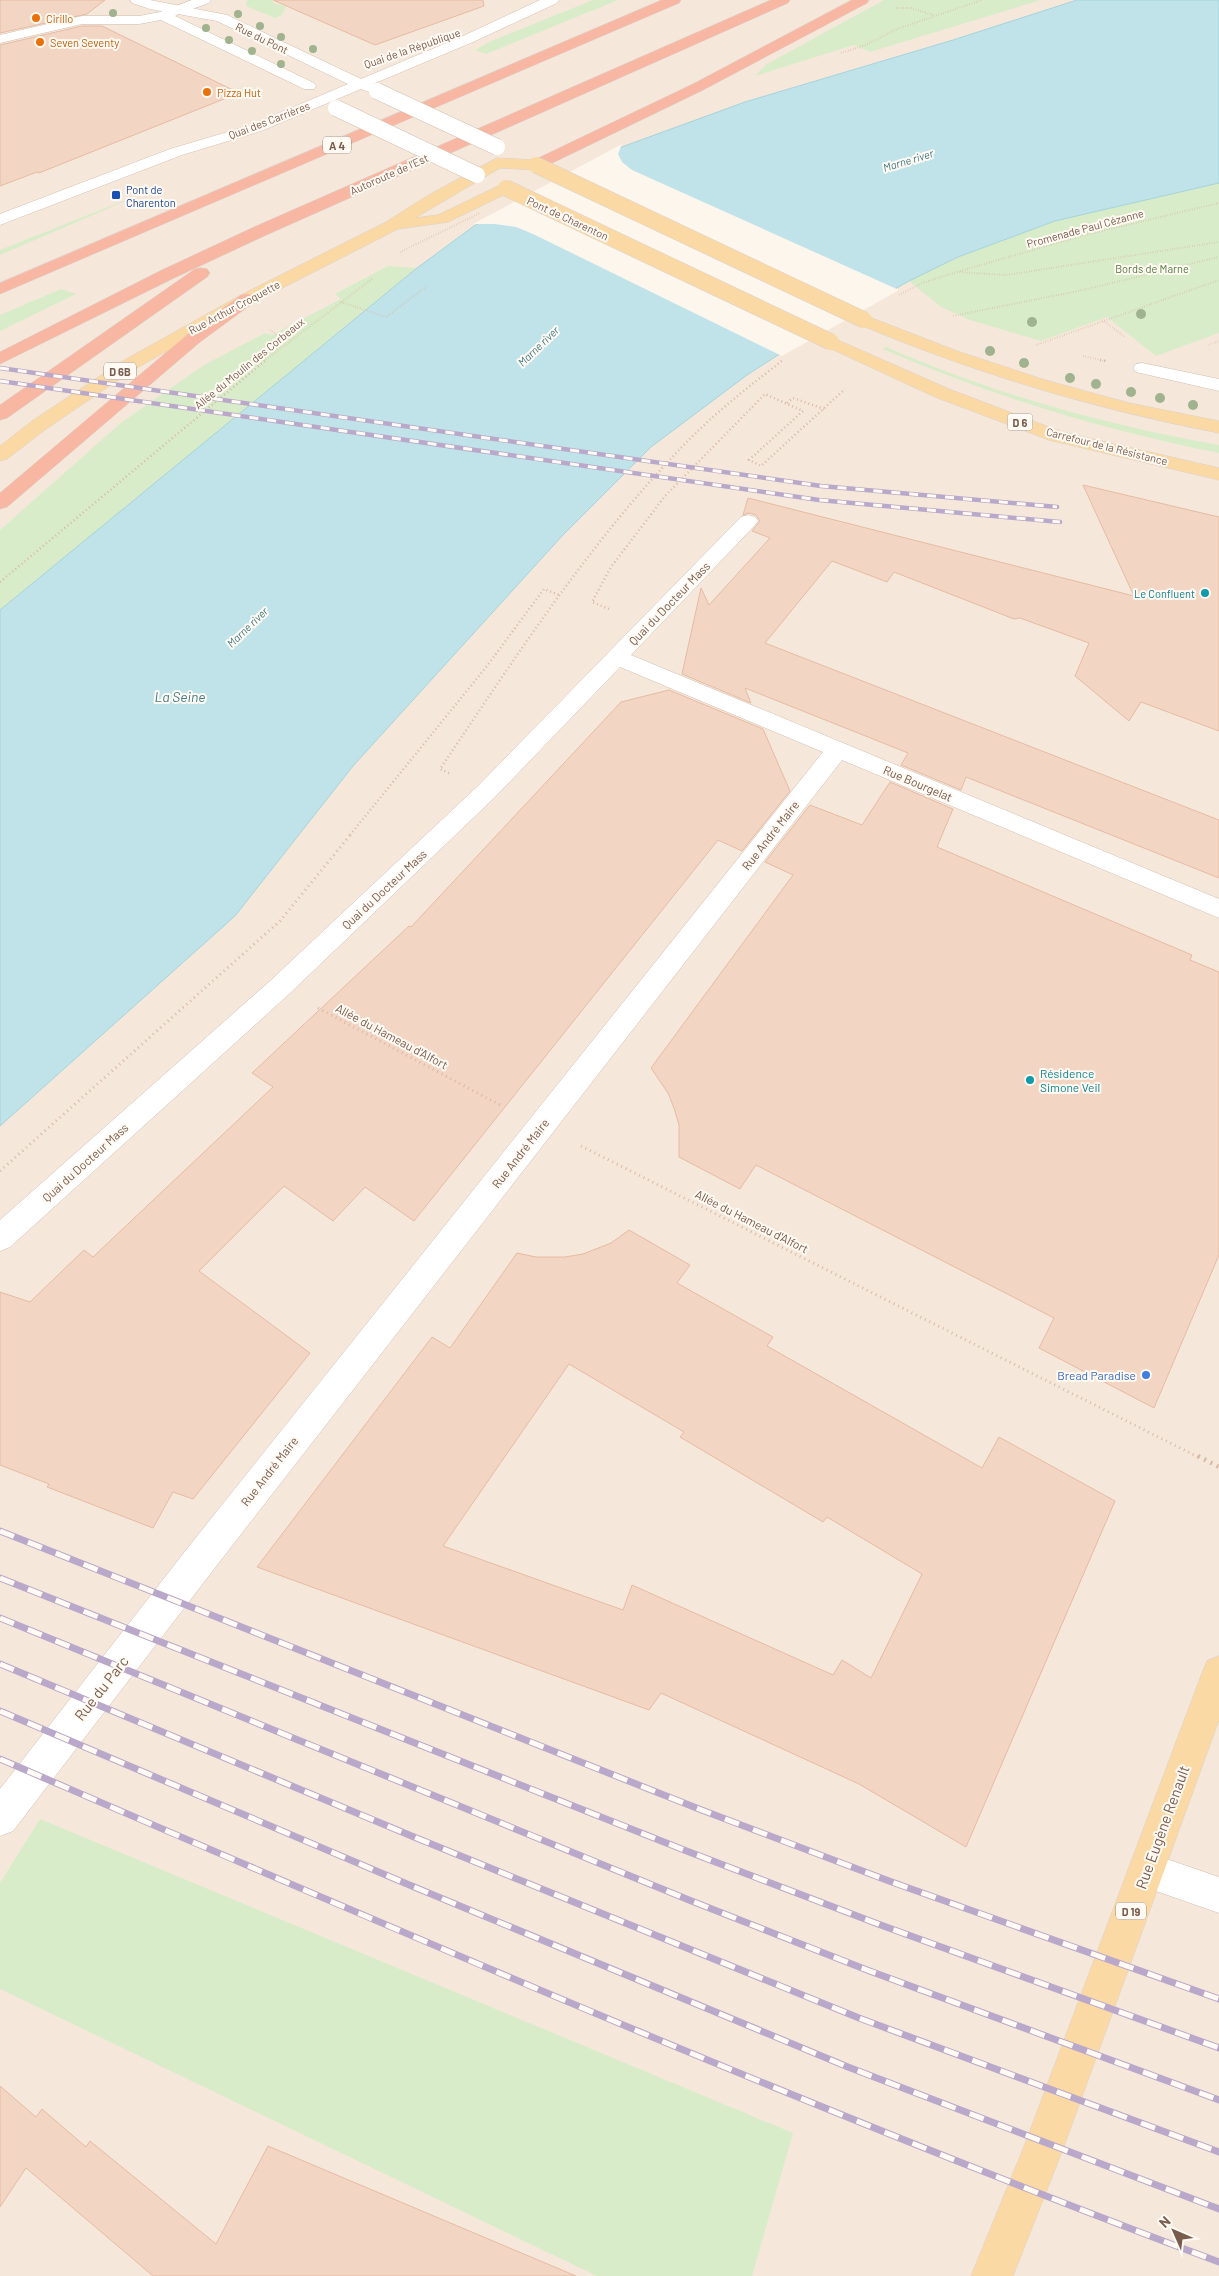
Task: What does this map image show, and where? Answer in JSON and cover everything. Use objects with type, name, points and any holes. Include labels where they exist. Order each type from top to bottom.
[{"type":"highway","name":"A 4","points":[[0,289],[674,0]]},
{"type":"highway","name":"Autoroute de l’Est","points":[[0,359],[168,274],[258,232],[783,0]]},
{"type":"highway","points":[[536,166],[698,87],[862,0]]},
{"type":"highway","points":[[0,414],[258,232]]},
{"type":"highway","points":[[0,503],[194,338],[247,299]]},
{"type":"main road","points":[[536,166],[497,163],[496,146],[864,320],[952,356],[1010,376],[1109,404],[1219,428]]},
{"type":"main road","name":"Rue Arthur Croquette","points":[[0,455],[39,425],[127,366],[247,299],[392,226],[434,199],[497,163]]},
{"type":"main road","name":"Pont de Charenton","points":[[477,175],[831,342]]},
{"type":"main road","points":[[392,226],[442,219],[473,208],[506,188]]},
{"type":"main road","name":"Carrefour de la Résistance","points":[[831,342],[942,393],[1056,436],[1219,474]]},
{"type":"main road","name":"Rue Eugène Renault","points":[[992,2276],[1043,2150],[1219,1674]]},
{"type":"street","name":"Rue du Pont","points":[[137,0],[150,5],[181,9],[222,18],[319,66],[340,74]]},
{"type":"street","points":[[0,39],[82,20],[127,21],[163,16],[204,0]]},
{"type":"street","name":"Quai de la République","points":[[361,84],[468,39],[516,15],[552,0]]},
{"type":"street","name":"Quai de la République","points":[[418,44],[516,15]]},
{"type":"street","name":"Rue du Pont","points":[[163,16],[309,86]]},
{"type":"street","name":"Quai de la République","points":[[309,86],[357,67]]},
{"type":"street","points":[[340,74],[496,146]]},
{"type":"street","name":"Quai des Carrières","points":[[0,220],[176,152],[256,128],[361,84]]},
{"type":"street","name":"Quai des Carrières","points":[[293,93],[309,86]]},
{"type":"street","name":"Pont de Charenton","points":[[309,86],[322,100],[336,108],[477,175]]},
{"type":"street","name":"Quai des Carrières","points":[[176,152],[233,120]]},
{"type":"street","points":[[1142,368],[1219,385]]},
{"type":"street","name":"Quai du Docteur Mass","points":[[0,1238],[280,988],[486,792],[748,521]]},
{"type":"street","name":"Rue Bourgelat","points":[[617,657],[1219,909]]},
{"type":"street","name":"Rue André Maire","points":[[202,1557],[838,749]]},
{"type":"street","name":"Rue du Parc","points":[[0,1818],[202,1557]]},
{"type":"street","points":[[1146,1870],[1219,1895]]},
{"type":"path","points":[[934,15],[982,0]]},
{"type":"path","name":"Promenade Paul Cézanne","points":[[896,297],[922,283],[957,272],[1085,235],[1219,203]]},
{"type":"path","points":[[400,252],[489,208],[473,208],[403,256]]},
{"type":"path","points":[[957,272],[1006,275],[1219,242]]},
{"type":"path","points":[[952,316],[1083,290],[1219,257]]},
{"type":"path","name":"Allée du Moulin des Corbeaux","points":[[0,582],[287,342],[372,279]]},
{"type":"path","points":[[1034,346],[1102,320],[1219,280]]},
{"type":"path","points":[[340,301],[386,317],[427,286]]},
{"type":"path","points":[[274,328],[269,330],[287,342]]},
{"type":"path","points":[[486,792],[440,769],[559,595],[640,490],[732,398],[783,360]]},
{"type":"path","points":[[648,625],[592,602],[611,567],[665,496],[765,394],[803,411],[749,460],[761,466],[846,389]]},
{"type":"path","points":[[787,404],[793,398],[824,409]]},
{"type":"path","points":[[0,1171],[280,921],[487,666],[544,589],[559,595]]},
{"type":"path","name":"Allée du Hameau d'Alfort","points":[[280,988],[542,1126],[1219,1467]]},
{"type":"shaded area","points":[[0,0],[1077,0],[953,40],[745,102],[619,148],[474,226],[417,268],[0,610]]},
{"type":"shaded area","points":[[1219,183],[1219,2276],[0,2276],[0,1126],[235,916],[353,766],[562,536],[651,447],[747,375],[778,355],[909,281],[958,257]]},
{"type":"green space","points":[[247,0],[272,0],[273,3],[286,6],[282,15],[275,18],[246,6]]},
{"type":"green space","points":[[593,0],[618,0],[486,54],[475,50],[489,42]]},
{"type":"green space","points":[[884,0],[1041,0],[870,52],[854,45],[755,76],[767,64]]},
{"type":"green space","name":"Bords de Marne","points":[[1219,183],[1219,333],[1156,356],[1107,317],[1041,341],[970,320],[941,307],[909,281],[958,257],[1055,221]]},
{"type":"green space","points":[[151,190],[0,255],[0,250]]},
{"type":"green space","points":[[388,266],[417,268],[0,610],[0,530],[122,422],[204,365],[265,333],[272,335],[341,299],[335,294]]},
{"type":"green space","points":[[61,289],[76,294],[0,331],[0,315]]},
{"type":"green space","points":[[886,347],[967,379],[1050,406],[1176,437],[1219,445],[1219,453],[1133,434],[1048,410],[965,382],[883,349]]},
{"type":"green space","points":[[40,1819],[793,2133],[752,2276],[597,2276],[0,1989],[0,1883]]},
{"type":"water","name":"La Seine","points":[[1077,0],[1219,0],[1219,183],[1055,221],[958,257],[909,281],[778,355],[747,375],[651,447],[562,536],[353,766],[235,916],[0,1126],[0,610],[417,268],[474,226],[619,148],[745,102],[953,40]]},
{"type":"pier","points":[[622,144],[618,154],[622,162],[632,170],[899,290],[782,356],[533,234],[516,227],[495,224],[473,224]]},
{"type":"building","points":[[0,0],[105,0],[87,14],[0,33]]},
{"type":"building","points":[[273,0],[483,0],[484,6],[375,45]]},
{"type":"building","points":[[82,26],[102,26],[239,93],[39,173],[37,172],[0,186],[0,45]]},
{"type":"building","points":[[1083,485],[1219,517],[1219,731],[1141,702],[1129,721],[1075,676],[1089,643],[1020,618],[1014,619],[894,572],[887,582],[832,561],[765,643],[1219,820],[1219,878],[966,777],[961,790],[901,765],[908,753],[745,688],[751,703],[682,674],[701,588],[709,605],[770,538],[752,531],[760,521],[756,515],[749,513],[743,515],[748,498],[1134,596]]},
{"type":"building","points":[[669,690],[763,729],[790,791],[742,851],[718,840],[414,1221],[365,1187],[333,1221],[284,1186],[199,1271],[310,1353],[193,1499],[173,1492],[153,1528],[47,1487],[49,1484],[0,1465],[0,1292],[30,1302],[84,1250],[93,1257],[273,1087],[252,1073],[409,926],[411,927],[621,702]]},
{"type":"building","points":[[890,782],[953,809],[937,847],[1192,955],[1190,960],[1219,972],[1219,1255],[1154,1408],[1039,1348],[1054,1318],[756,1165],[740,1189],[679,1157],[679,1125],[674,1108],[668,1093],[651,1068],[793,875],[765,862],[810,805],[862,825]]},
{"type":"building","points":[[629,1230],[690,1265],[677,1283],[773,1337],[767,1346],[982,1468],[999,1437],[1115,1501],[966,1847],[859,1784],[661,1693],[649,1710],[257,1567],[432,1337],[450,1348],[517,1253],[536,1257],[565,1257],[583,1254],[611,1243]],"holes":[[[569,1364],[684,1432],[680,1437],[823,1522],[827,1517],[922,1574],[871,1678],[842,1660],[833,1675],[632,1585],[623,1610],[443,1546]]]},
{"type":"building","points":[[0,2086],[36,2117],[42,2109],[86,2147],[90,2141],[216,2244],[268,2146],[576,2276],[153,2276],[26,2168],[0,2207]]},
{"type":"railway","points":[[0,368],[821,486],[1057,507]]},
{"type":"railway","points":[[0,381],[819,500],[1060,522]]},
{"type":"railway","points":[[0,1531],[699,1809],[889,1881],[1219,1999]]},
{"type":"railway","points":[[0,1578],[684,1850],[878,1924],[1219,2048]]},
{"type":"railway","points":[[0,1618],[689,1900],[867,1970],[1219,2100]]},
{"type":"railway","points":[[0,1664],[414,1837],[859,2018],[1219,2152]]},
{"type":"railway","points":[[0,1711],[407,1884],[848,2067],[1219,2209]]},
{"type":"railway","points":[[0,1759],[606,2018],[912,2143],[1219,2262]]},
{"type":"place","name":"Cirillo","points":[[36,18]]},
{"type":"place","name":"Seven Seventy","points":[[40,42]]},
{"type":"place","name":"Pizza Hut","points":[[207,92]]},
{"type":"place","name":"Pont de Charenton","points":[[116,195]]},
{"type":"place","name":"Le Confluent","points":[[1205,593]]},
{"type":"place","name":"Résidence Simone Veil","points":[[1030,1080]]},
{"type":"place","name":"Bread Paradise","points":[[1146,1375]]},
{"type":"water label","name":"Marne river","points":[[908,160]]},
{"type":"water label","name":"Marne river","points":[[538,346]]},
{"type":"water label","name":"Marne river","points":[[247,627]]}]
